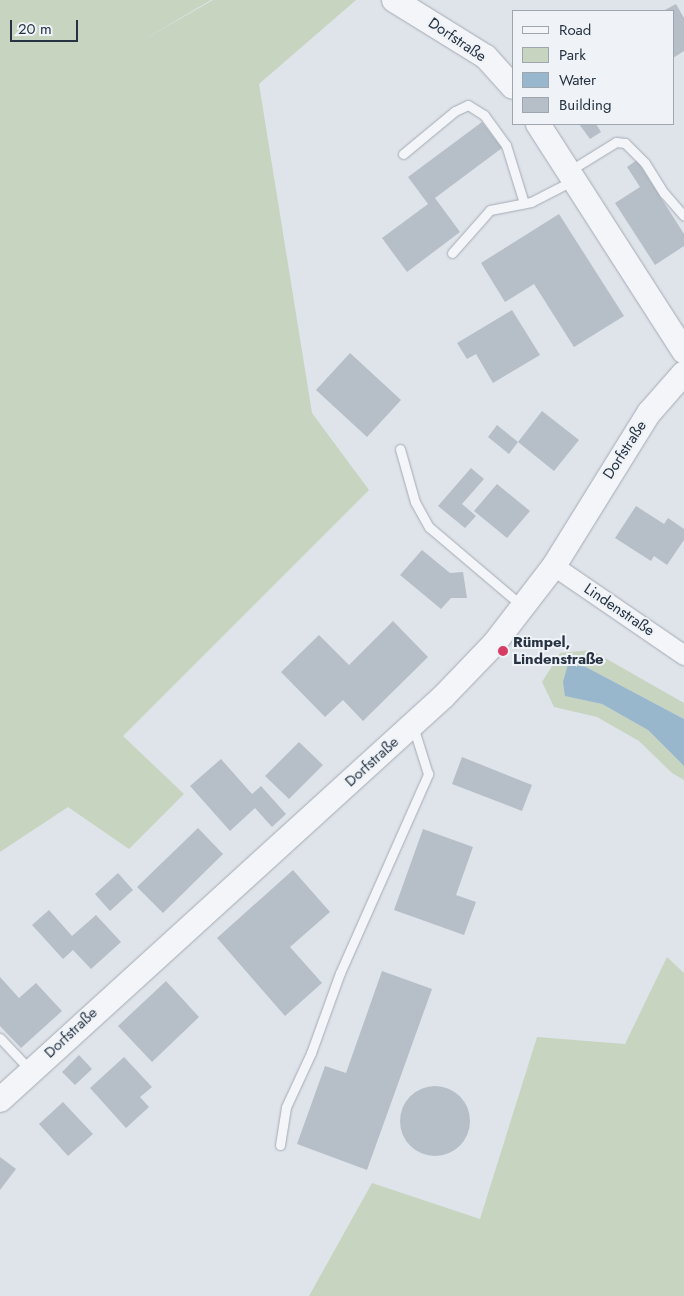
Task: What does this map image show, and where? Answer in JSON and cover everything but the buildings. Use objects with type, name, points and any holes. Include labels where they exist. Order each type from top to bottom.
[{"type":"street","name":"Dorfstraße","points":[[394,0],[486,57],[512,86]]},
{"type":"street","points":[[539,125],[682,342]]},
{"type":"street","name":"Dorfstraße","points":[[0,1100],[30,1070],[412,726],[494,644],[554,566],[623,451],[684,373]]},
{"type":"street","name":"Lindenstraße","points":[[554,566],[684,655]]},
{"type":"lane","points":[[403,154],[455,111],[468,105],[484,115],[506,144],[524,203]]},
{"type":"lane","points":[[452,253],[490,210],[546,197],[616,142],[625,143],[646,164],[664,193],[684,216]]},
{"type":"lane","points":[[400,450],[415,502],[429,527],[523,607]]},
{"type":"lane","points":[[280,1145],[286,1107],[311,1053],[340,973],[428,774],[412,726]]},
{"type":"lane","points":[[0,1038],[30,1070]]},
{"type":"green space","points":[[0,0],[211,0],[138,43],[213,0],[356,0],[259,84],[312,413],[369,490],[123,736],[184,794],[129,849],[68,807],[0,852]]},
{"type":"green space","points":[[591,650],[684,703],[684,719],[586,667],[566,696],[602,704],[648,730],[684,766],[684,780],[672,773],[639,741],[597,717],[554,707],[542,682],[560,653]]},
{"type":"green space","points":[[667,957],[684,973],[684,1296],[309,1296],[372,1183],[480,1219],[537,1037],[625,1044]]},
{"type":"water","points":[[568,664],[586,667],[684,719],[684,766],[648,730],[602,704],[565,696],[563,682]]},
{"type":"place","name":"Rümpel, Lindenstraße","points":[[503,651]]}]
